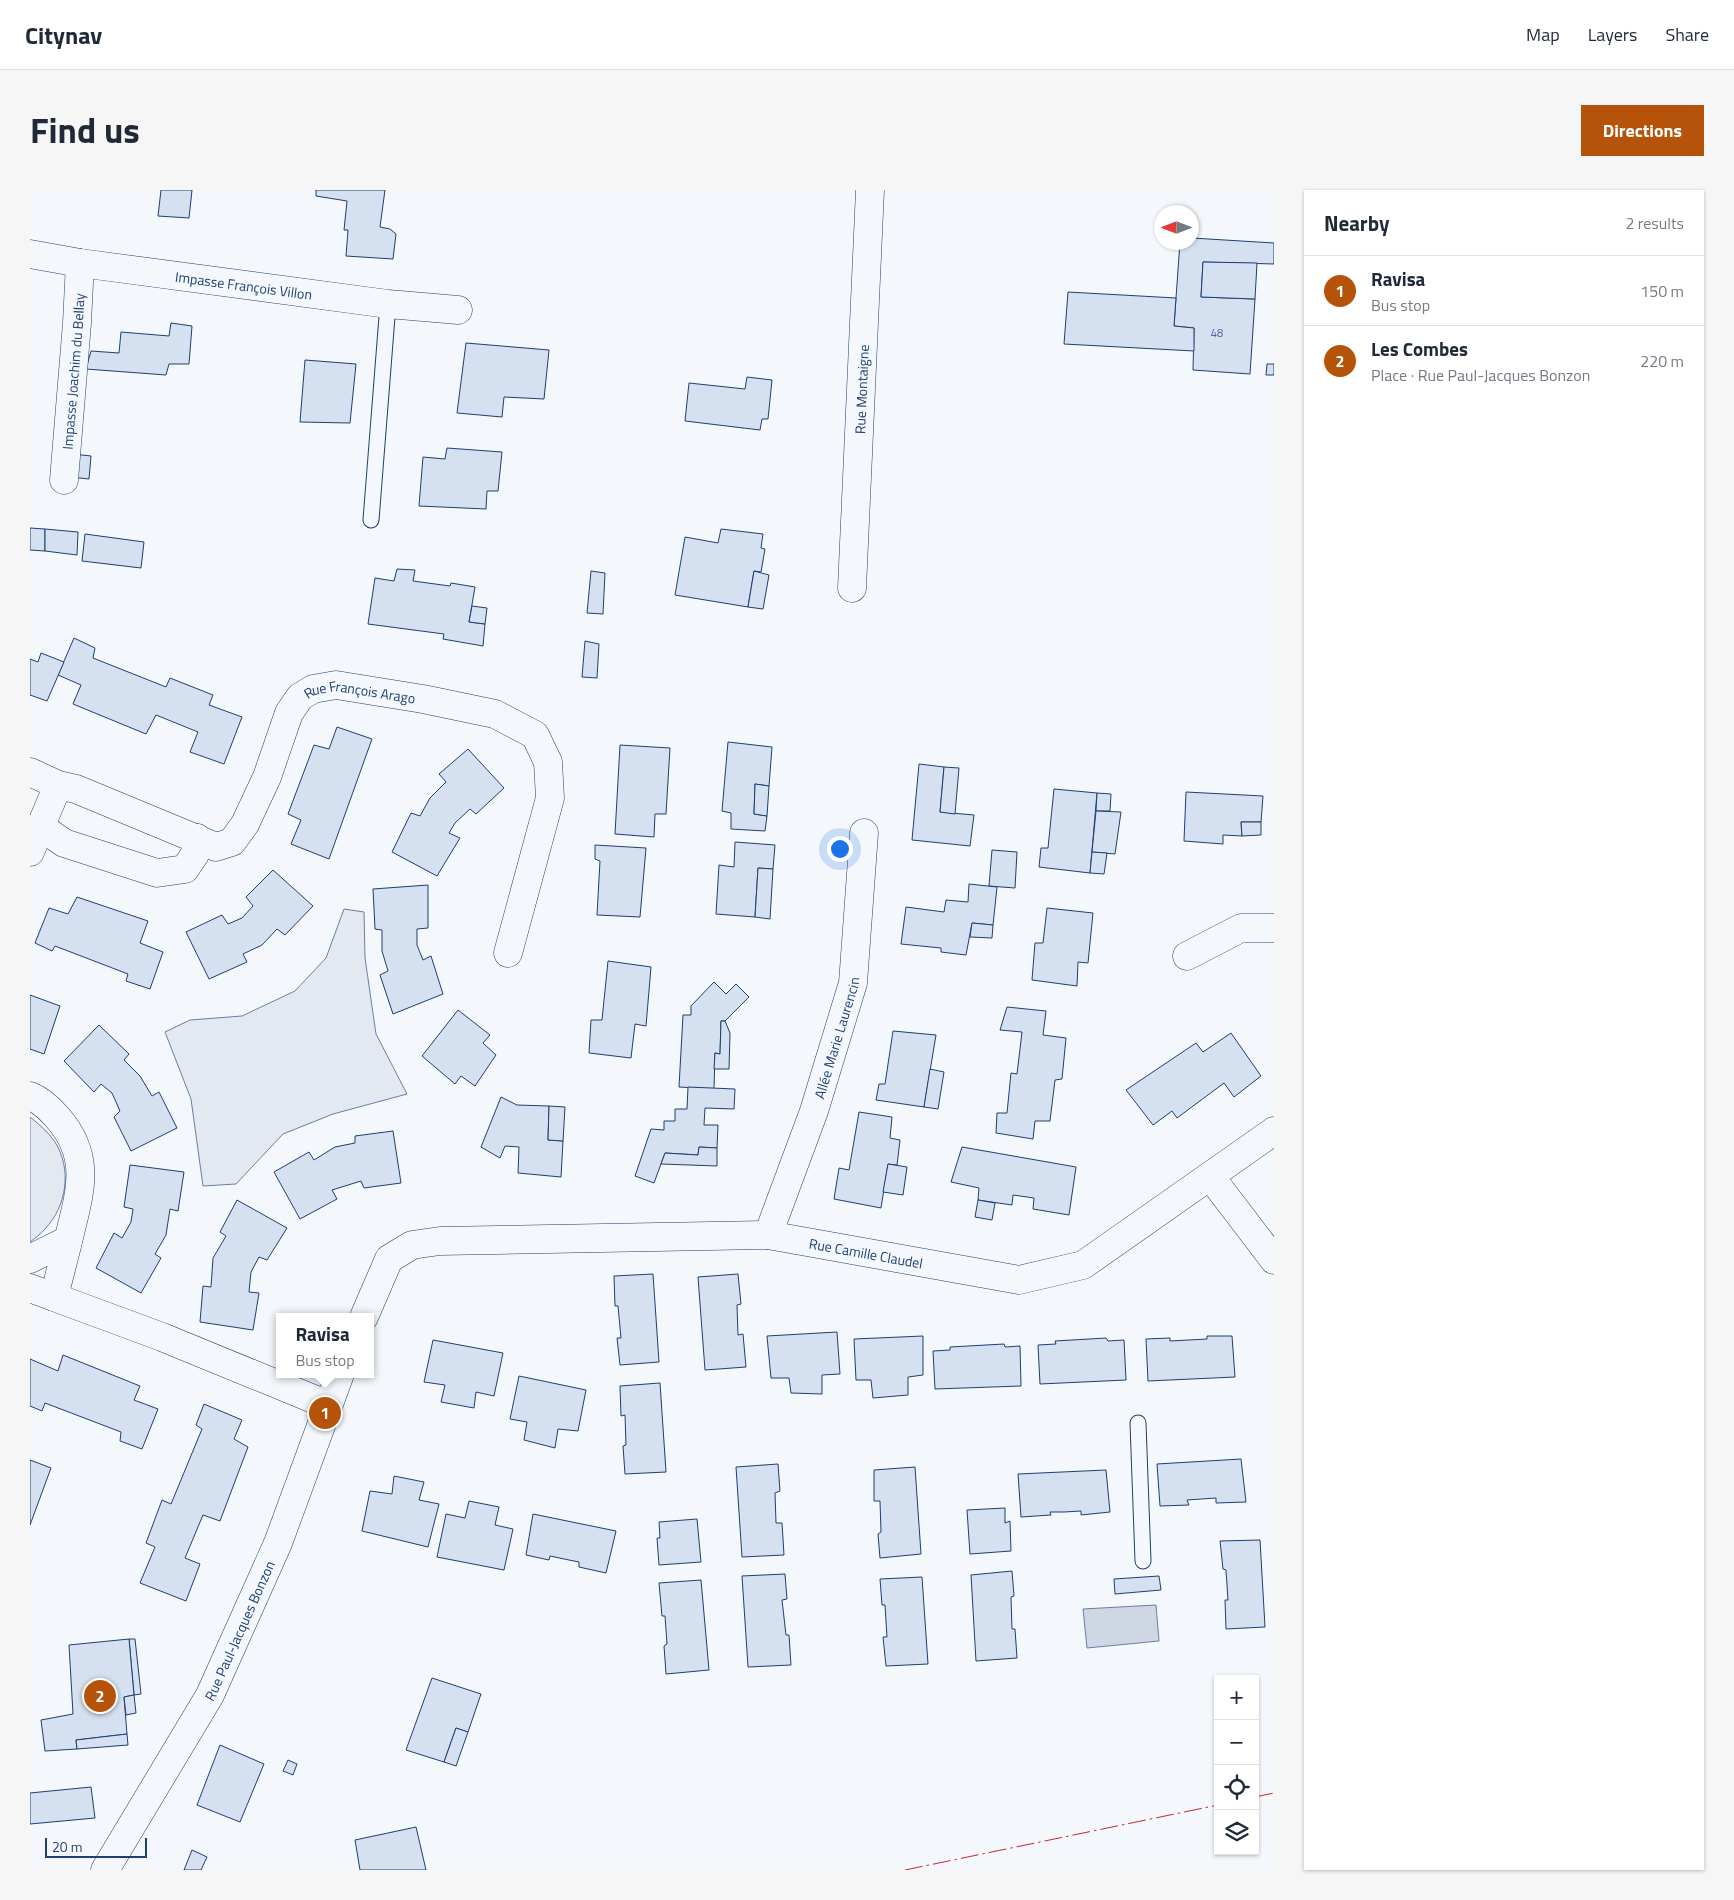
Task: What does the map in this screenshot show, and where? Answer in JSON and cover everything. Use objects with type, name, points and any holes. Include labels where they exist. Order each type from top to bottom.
[{"type":"street","name":"Rue Montaigne","points":[[852,588],[870,190]]},
{"type":"street","name":"Impasse François Villon","points":[[30,254],[80,263],[388,304],[458,310]]},
{"type":"street","name":"Impasse Joachim du Bellay","points":[[64,480],[80,263]]},
{"type":"street","name":"Rue François Arago","points":[[30,772],[58,785],[76,789],[216,847],[232,842],[245,824],[267,777],[289,713],[300,698],[313,689],[336,685],[423,699],[495,714],[534,735],[548,762],[550,798],[508,953]]},
{"type":"street","points":[[30,852],[58,785]]},
{"type":"street","points":[[41,827],[64,843],[157,873],[185,869],[195,854],[197,838]]},
{"type":"street","name":"Allée Marie Laurencin","points":[[768,1235],[814,1111],[853,983],[864,833]]},
{"type":"street","points":[[1187,956],[1241,928],[1274,928]]},
{"type":"street","points":[[30,1096],[51,1110],[65,1126],[76,1146],[81,1168],[81,1190],[68,1240],[42,1292],[162,1337],[328,1405]]},
{"type":"street","points":[[1274,1131],[1210,1176],[1274,1260]]},
{"type":"street","name":"Rue Camille Claudel","points":[[366,1313],[389,1258],[412,1245],[440,1241],[768,1235],[1019,1280],[1083,1265],[1210,1176]]},
{"type":"street","points":[[30,1260],[68,1240]]},
{"type":"street","name":"Rue Paul-Jacques Bonzon","points":[[104,1870],[210,1695],[278,1542],[338,1378]]},
{"type":"lane","points":[[371,520],[388,304]]},
{"type":"lane","points":[[1138,1423],[1143,1561]]},
{"type":"shaded area","points":[[344,909],[364,912],[365,958],[376,1034],[407,1094],[333,1114],[283,1134],[236,1184],[203,1186],[191,1099],[165,1032],[190,1020],[242,1016],[295,991],[326,958]]},
{"type":"shaded area","points":[[30,1117],[55,1142],[64,1164],[65,1187],[58,1210],[52,1220],[30,1242]]},
{"type":"shaded area","points":[[1156,1605],[1159,1641],[1087,1648],[1083,1609]]},
{"type":"building","points":[[161,190],[192,190],[189,218],[158,216]]},
{"type":"building","points":[[316,190],[385,190],[380,227],[390,229],[396,234],[393,259],[346,256],[348,230],[344,230],[347,201],[316,196]]},
{"type":"building","points":[[1199,238],[1274,243],[1274,264],[1203,262],[1201,297],[1255,299],[1250,374],[1193,370],[1194,328],[1174,326],[1179,250],[1199,250]]},
{"type":"building","points":[[1203,262],[1257,263],[1255,299],[1201,297]]},
{"type":"building","points":[[1068,292],[1176,298],[1174,326],[1194,328],[1194,351],[1064,344]]},
{"type":"building","points":[[171,323],[192,326],[189,364],[169,364],[166,375],[86,369],[91,351],[119,353],[121,332],[169,336]]},
{"type":"building","points":[[466,343],[549,350],[544,399],[504,397],[502,417],[457,413]]},
{"type":"building","points":[[305,360],[356,364],[350,423],[300,422]]},
{"type":"building","points":[[1267,364],[1274,364],[1274,375],[1266,375]]},
{"type":"building","points":[[747,377],[772,380],[768,419],[762,419],[760,430],[685,421],[689,383],[745,389]]},
{"type":"building","points":[[447,448],[502,452],[498,491],[487,491],[486,509],[419,506],[423,457],[445,459]]},
{"type":"building","points":[[73,454],[91,456],[89,479],[70,477]]},
{"type":"building","points":[[30,528],[45,529],[45,551],[30,550]]},
{"type":"building","points":[[45,529],[78,532],[77,555],[45,551]]},
{"type":"building","points":[[721,529],[763,534],[761,548],[765,549],[761,572],[754,571],[748,607],[675,595],[685,537],[718,543]]},
{"type":"building","points":[[85,534],[144,542],[141,568],[82,561]]},
{"type":"building","points":[[397,569],[415,570],[413,581],[450,586],[451,583],[475,587],[469,622],[485,624],[483,646],[443,639],[444,634],[368,624],[375,578],[394,581]]},
{"type":"building","points":[[591,571],[605,573],[603,614],[587,613]]},
{"type":"building","points":[[754,571],[769,575],[763,609],[748,607]]},
{"type":"building","points":[[472,606],[487,608],[485,624],[469,622]]},
{"type":"building","points":[[74,638],[95,648],[93,658],[166,687],[170,678],[213,695],[209,705],[242,717],[224,764],[190,752],[198,732],[156,715],[146,734],[73,704],[81,685],[58,675]]},
{"type":"building","points":[[585,641],[599,644],[597,678],[582,677]]},
{"type":"building","points":[[41,653],[64,662],[47,701],[30,695],[30,659],[38,662]]},
{"type":"building","points":[[337,727],[372,739],[329,859],[291,844],[301,820],[288,814],[314,745],[329,749]]},
{"type":"building","points":[[728,742],[772,747],[769,786],[755,784],[754,814],[767,816],[765,831],[731,829],[731,813],[722,811]]},
{"type":"building","points":[[620,745],[670,748],[666,814],[655,814],[654,837],[615,834]]},
{"type":"building","points":[[468,749],[504,788],[476,814],[470,809],[455,823],[449,833],[460,838],[437,876],[392,852],[411,813],[420,816],[430,798],[446,782],[439,774]]},
{"type":"building","points":[[919,764],[944,767],[940,812],[974,815],[970,846],[912,840]]},
{"type":"building","points":[[944,767],[959,768],[955,814],[940,812]]},
{"type":"building","points":[[755,784],[769,786],[767,816],[754,814]]},
{"type":"building","points":[[1054,789],[1097,793],[1090,873],[1039,867],[1041,848],[1048,848]]},
{"type":"building","points":[[1186,792],[1263,796],[1261,822],[1241,822],[1242,836],[1223,835],[1223,844],[1184,841]]},
{"type":"building","points":[[1097,793],[1111,794],[1110,811],[1096,811]]},
{"type":"building","points":[[1096,811],[1121,812],[1115,854],[1092,852]]},
{"type":"building","points":[[1241,822],[1261,822],[1261,835],[1242,836]]},
{"type":"building","points":[[735,842],[775,845],[773,869],[758,868],[755,917],[716,914],[719,865],[734,867]]},
{"type":"building","points":[[595,845],[646,848],[640,917],[597,915],[600,861],[595,859]]},
{"type":"building","points":[[992,850],[1017,852],[1015,888],[989,886]]},
{"type":"building","points":[[1092,852],[1107,853],[1104,874],[1090,873]]},
{"type":"building","points":[[758,868],[773,869],[770,919],[755,917]]},
{"type":"building","points":[[273,870],[313,906],[285,935],[277,929],[262,945],[243,954],[247,962],[209,979],[186,932],[222,915],[228,924],[242,918],[253,906],[246,897]]},
{"type":"building","points":[[969,884],[997,887],[993,925],[972,923],[966,955],[941,952],[941,948],[901,944],[906,907],[944,912],[946,900],[968,902]]},
{"type":"building","points":[[428,885],[428,928],[417,929],[417,945],[423,960],[431,956],[443,994],[393,1014],[380,975],[388,971],[382,951],[382,930],[375,929],[373,889]]},
{"type":"building","points":[[77,897],[148,921],[140,943],[163,952],[150,989],[126,981],[128,974],[55,946],[52,951],[35,943],[49,908],[68,914]]},
{"type":"building","points":[[1047,908],[1093,913],[1088,963],[1078,962],[1077,986],[1032,980],[1035,943],[1043,943]]},
{"type":"building","points":[[972,923],[993,925],[992,938],[970,937]]},
{"type":"building","points":[[608,961],[651,967],[646,1026],[635,1024],[631,1058],[589,1053],[591,1020],[602,1020]]},
{"type":"building","points":[[714,982],[726,994],[736,984],[749,997],[725,1021],[721,1021],[720,1054],[715,1053],[714,1089],[679,1087],[683,1015],[691,1015],[691,1006]]},
{"type":"building","points":[[30,995],[60,1006],[44,1054],[30,1049]]},
{"type":"building","points":[[1007,1007],[1046,1011],[1043,1035],[1066,1038],[1062,1079],[1055,1080],[1050,1121],[1035,1121],[1033,1139],[996,1133],[997,1113],[1007,1113],[1011,1073],[1017,1074],[1022,1032],[1000,1030]]},
{"type":"building","points":[[458,1010],[490,1035],[483,1043],[496,1055],[475,1086],[461,1076],[455,1084],[422,1056]]},
{"type":"building","points":[[721,1021],[725,1021],[730,1033],[729,1069],[714,1069],[715,1053],[720,1054]]},
{"type":"building","points":[[99,1025],[129,1054],[124,1060],[140,1076],[152,1096],[159,1092],[177,1128],[131,1151],[114,1117],[120,1111],[112,1093],[101,1084],[94,1092],[64,1061]]},
{"type":"building","points":[[893,1031],[936,1035],[924,1107],[876,1100],[879,1084],[885,1084]]},
{"type":"building","points":[[1231,1033],[1261,1076],[1234,1097],[1224,1083],[1177,1118],[1172,1111],[1153,1125],[1126,1090],[1196,1043],[1203,1052]]},
{"type":"building","points":[[930,1069],[944,1072],[938,1109],[924,1107]]},
{"type":"building","points":[[688,1087],[735,1089],[734,1109],[705,1108],[704,1125],[718,1125],[717,1148],[699,1147],[698,1155],[665,1153],[654,1183],[635,1176],[651,1129],[664,1130],[664,1121],[675,1121],[675,1109],[687,1109]]},
{"type":"building","points":[[501,1097],[517,1105],[549,1106],[548,1140],[563,1141],[561,1177],[518,1173],[519,1147],[505,1146],[500,1158],[481,1147]]},
{"type":"building","points":[[549,1106],[565,1107],[563,1141],[548,1140]]},
{"type":"building","points":[[859,1112],[892,1117],[890,1138],[900,1140],[897,1165],[888,1164],[881,1208],[834,1199],[839,1168],[849,1170]]},
{"type":"building","points":[[393,1131],[401,1183],[364,1188],[361,1181],[332,1190],[337,1199],[300,1219],[274,1172],[309,1152],[314,1160],[335,1147],[355,1143],[355,1136]]},
{"type":"building","points":[[699,1147],[717,1148],[717,1166],[661,1164],[665,1153],[698,1155]]},
{"type":"building","points":[[962,1147],[1076,1167],[1069,1215],[1033,1209],[1034,1198],[1013,1195],[1012,1205],[978,1200],[979,1188],[951,1182]]},
{"type":"building","points":[[888,1164],[907,1167],[903,1195],[883,1192]]},
{"type":"building","points":[[130,1165],[184,1172],[178,1211],[170,1209],[166,1235],[155,1254],[161,1258],[141,1293],[96,1268],[114,1233],[122,1238],[131,1222],[133,1209],[124,1207]]},
{"type":"building","points":[[237,1200],[287,1228],[267,1260],[259,1257],[251,1272],[249,1292],[259,1293],[253,1330],[200,1322],[203,1286],[211,1287],[213,1258],[226,1236],[220,1232]]},
{"type":"building","points":[[978,1200],[995,1203],[992,1220],[975,1217]]},
{"type":"building","points":[[653,1274],[659,1362],[620,1365],[617,1338],[621,1338],[618,1306],[615,1306],[614,1276]]},
{"type":"building","points":[[738,1274],[741,1304],[737,1305],[738,1335],[743,1334],[746,1367],[705,1370],[698,1277]]},
{"type":"building","points":[[837,1332],[840,1374],[822,1375],[822,1394],[791,1393],[789,1378],[771,1378],[767,1336]]},
{"type":"building","points":[[923,1336],[923,1375],[908,1377],[908,1395],[873,1398],[871,1380],[856,1380],[854,1339]]},
{"type":"building","points":[[1207,1336],[1232,1336],[1235,1377],[1148,1381],[1146,1339],[1170,1338],[1170,1341],[1207,1339]]},
{"type":"building","points":[[1106,1338],[1108,1341],[1124,1340],[1126,1380],[1040,1384],[1038,1345],[1056,1344],[1055,1341]]},
{"type":"building","points":[[433,1340],[503,1353],[494,1396],[476,1392],[474,1408],[441,1402],[445,1385],[424,1382]]},
{"type":"building","points":[[1004,1344],[1005,1347],[1020,1346],[1021,1386],[935,1389],[933,1351],[950,1350],[950,1347]]},
{"type":"building","points":[[63,1355],[140,1386],[134,1400],[158,1409],[142,1449],[120,1441],[121,1432],[45,1403],[42,1411],[30,1406],[30,1359],[58,1371]]},
{"type":"building","points":[[519,1376],[586,1390],[578,1431],[558,1429],[555,1448],[524,1440],[527,1422],[510,1419]]},
{"type":"building","points":[[660,1383],[666,1472],[625,1474],[623,1446],[626,1445],[625,1415],[621,1416],[620,1386]]},
{"type":"building","points":[[204,1404],[242,1420],[234,1439],[248,1447],[220,1521],[203,1515],[185,1558],[200,1564],[186,1601],[140,1583],[155,1547],[146,1543],[162,1500],[171,1504],[202,1429],[196,1425]]},
{"type":"building","points":[[1241,1459],[1246,1502],[1216,1503],[1216,1498],[1187,1500],[1189,1505],[1160,1506],[1157,1464]]},
{"type":"building","points":[[30,1460],[51,1468],[30,1525]]},
{"type":"building","points":[[778,1464],[780,1491],[775,1493],[776,1523],[782,1523],[784,1555],[742,1557],[736,1467]]},
{"type":"building","points":[[915,1467],[921,1554],[880,1558],[878,1534],[881,1532],[880,1501],[874,1501],[874,1470]]},
{"type":"building","points":[[1106,1470],[1110,1512],[1081,1515],[1081,1511],[1050,1512],[1051,1515],[1021,1517],[1018,1474]]},
{"type":"building","points":[[394,1476],[424,1482],[419,1500],[439,1504],[428,1547],[362,1531],[370,1491],[392,1494]]},
{"type":"building","points":[[469,1501],[499,1507],[495,1525],[513,1529],[504,1570],[437,1557],[446,1514],[465,1518]]},
{"type":"building","points":[[1005,1508],[1005,1523],[1010,1521],[1011,1551],[970,1554],[967,1510]]},
{"type":"building","points":[[533,1514],[616,1531],[606,1573],[579,1567],[579,1562],[550,1556],[549,1560],[526,1555]]},
{"type":"building","points":[[697,1519],[701,1562],[659,1565],[657,1538],[660,1538],[659,1522]]},
{"type":"building","points":[[1260,1540],[1265,1627],[1226,1629],[1225,1600],[1228,1600],[1226,1570],[1223,1569],[1220,1541]]},
{"type":"building","points":[[1012,1571],[1014,1596],[1011,1597],[1012,1629],[1015,1629],[1017,1658],[976,1661],[971,1575]]},
{"type":"building","points":[[785,1574],[787,1599],[782,1600],[786,1635],[789,1635],[791,1665],[748,1667],[742,1576]]},
{"type":"building","points":[[1159,1576],[1161,1590],[1115,1594],[1114,1579]]},
{"type":"building","points":[[922,1577],[928,1664],[886,1666],[883,1637],[887,1637],[885,1605],[882,1605],[880,1579]]},
{"type":"building","points":[[701,1580],[709,1670],[666,1674],[664,1646],[667,1644],[665,1616],[662,1616],[659,1583]]},
{"type":"building","points":[[129,1639],[135,1639],[141,1694],[134,1695]]},
{"type":"building","points":[[129,1639],[134,1695],[124,1697],[127,1734],[76,1740],[77,1749],[45,1751],[41,1720],[73,1714],[69,1645]]},
{"type":"building","points":[[432,1678],[481,1694],[468,1732],[456,1728],[444,1762],[406,1750]]},
{"type":"building","points":[[134,1695],[136,1713],[126,1715],[124,1697]]},
{"type":"building","points":[[456,1728],[468,1732],[456,1766],[444,1762]]},
{"type":"building","points":[[127,1734],[128,1745],[77,1749],[76,1740]]},
{"type":"building","points":[[220,1745],[264,1764],[240,1822],[197,1805]]},
{"type":"building","points":[[288,1760],[297,1764],[293,1775],[283,1771]]},
{"type":"building","points":[[91,1787],[95,1818],[30,1824],[30,1793]]},
{"type":"building","points":[[416,1827],[426,1870],[360,1870],[355,1840]]},
{"type":"building","points":[[192,1850],[207,1857],[201,1870],[184,1870]]},
{"type":"power","points":[[1259,1796],[1274,1793]]},
{"type":"power","points":[[905,1870],[1214,1806]]},
{"type":"place","name":"Ravisa","points":[[325,1413]]},
{"type":"place","name":"Les Combes","points":[[100,1696]]}]
